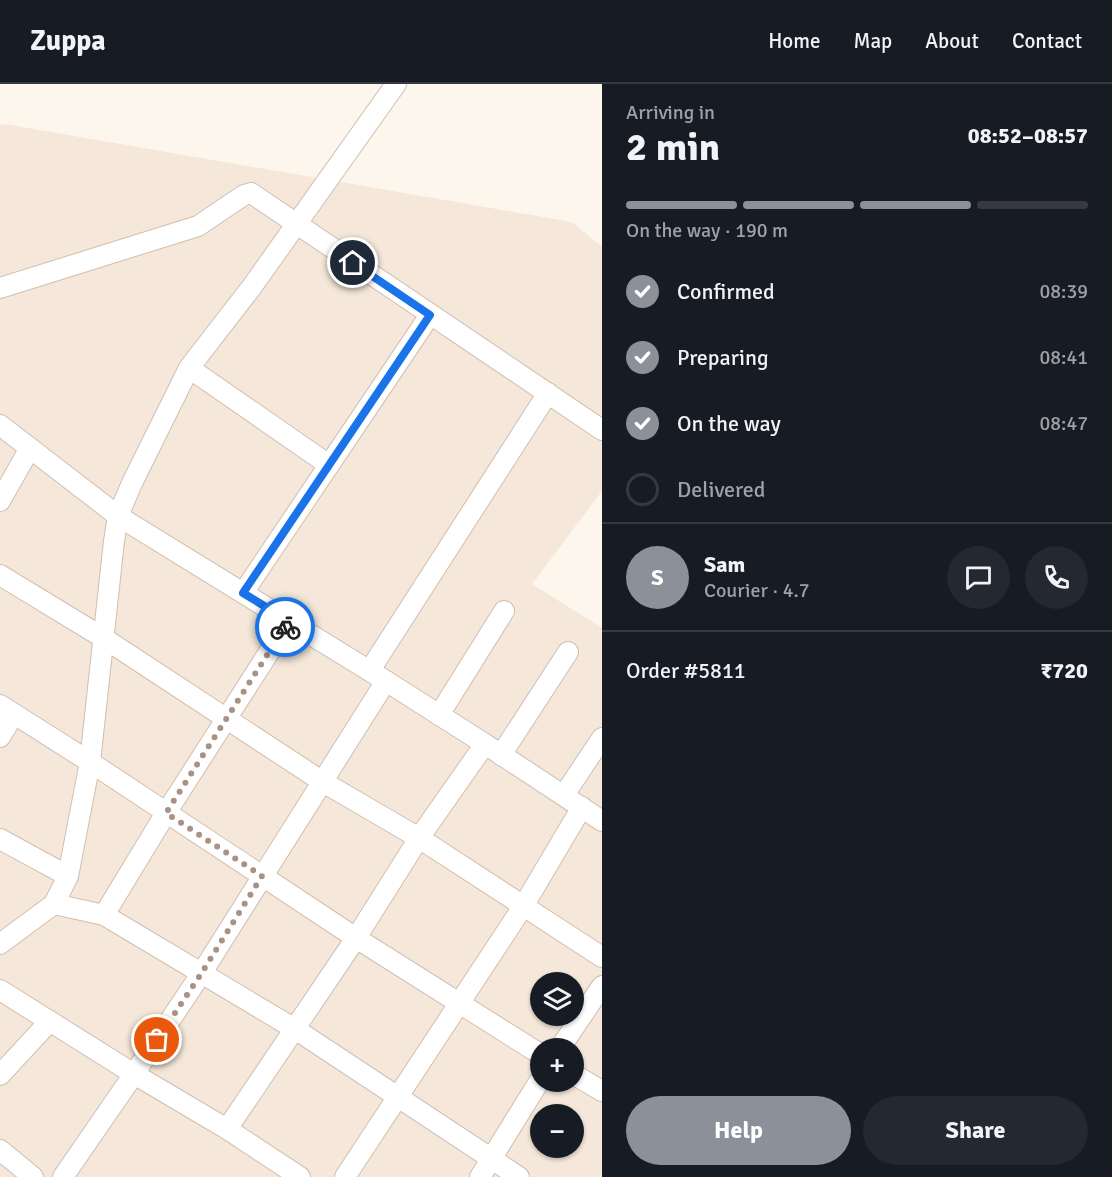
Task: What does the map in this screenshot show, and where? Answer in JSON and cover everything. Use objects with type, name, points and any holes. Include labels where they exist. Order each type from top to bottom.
[{"type":"street","points":[[0,944],[54,904],[68,876],[90,762],[102,637],[118,516],[132,483],[189,368],[251,288],[396,84]]},
{"type":"street","points":[[0,288],[198,226],[248,194],[256,195],[602,430]]},
{"type":"street","points":[[243,593],[430,315]]},
{"type":"street","points":[[189,368],[329,465]]},
{"type":"street","points":[[63,1177],[201,974],[323,782],[378,675],[548,393]]},
{"type":"street","points":[[0,425],[118,516],[378,675],[602,821]]},
{"type":"street","points":[[0,501],[30,448]]},
{"type":"street","points":[[0,575],[102,637],[323,782],[419,838],[602,957]]},
{"type":"street","points":[[439,715],[504,611]]},
{"type":"street","points":[[104,915],[166,813],[289,621]]},
{"type":"street","points":[[227,1129],[356,938],[419,838],[493,749],[568,652]]},
{"type":"street","points":[[0,736],[7,710],[90,762],[356,938],[530,1048]]},
{"type":"street","points":[[564,795],[602,738]]},
{"type":"street","points":[[345,1177],[524,905],[582,807]]},
{"type":"street","points":[[0,839],[68,876]]},
{"type":"street","points":[[54,904],[104,915],[295,1029],[519,1177]]},
{"type":"street","points":[[567,1038],[602,986]]},
{"type":"street","points":[[0,990],[227,1129],[300,1177]]},
{"type":"street","points":[[0,1075],[50,1021]]},
{"type":"street","points":[[584,1080],[602,1091]]},
{"type":"street","points":[[480,1177],[533,1092]]},
{"type":"street","points":[[0,1150],[33,1177]]},
{"type":"shaded area","points":[[5,124],[572,222],[602,247],[602,491],[532,584],[602,628],[602,1177],[0,1177],[0,125]]},
{"type":"way so far","points":[[157,1040],[262,876],[166,813],[285,627]]},
{"type":"route","points":[[285,627],[289,621],[243,593],[430,315],[353,263]]}]
